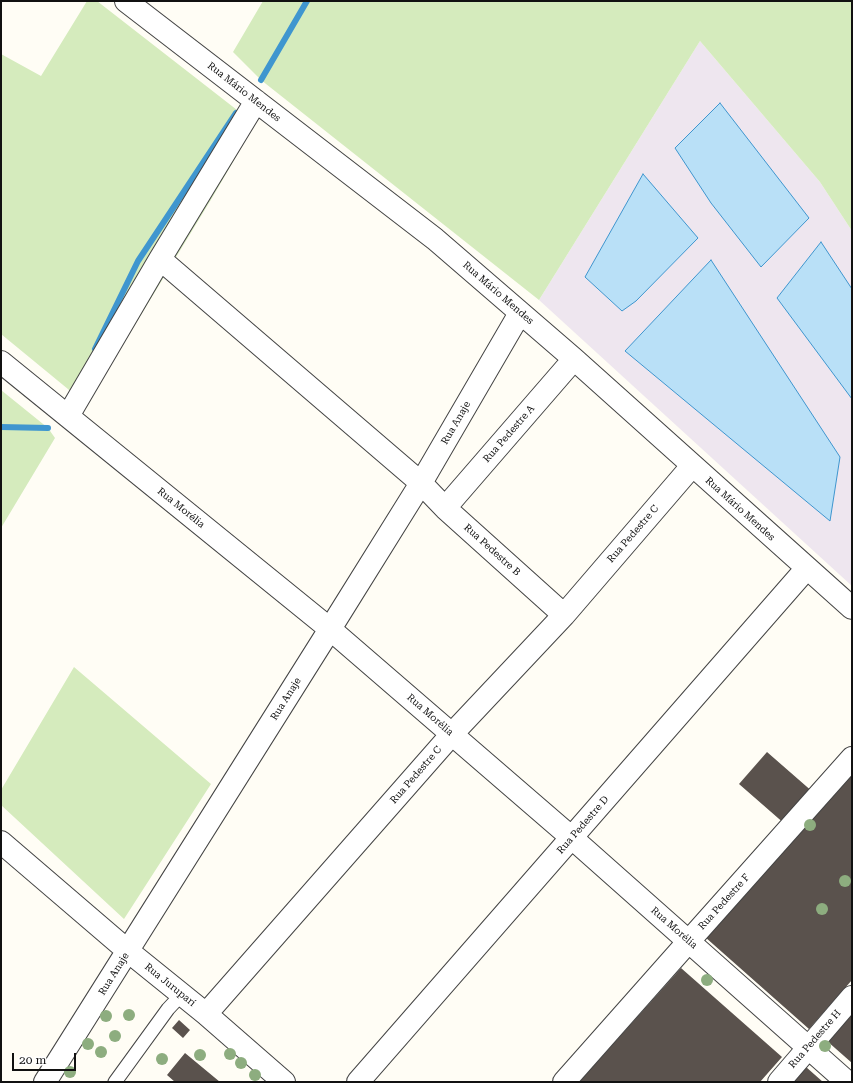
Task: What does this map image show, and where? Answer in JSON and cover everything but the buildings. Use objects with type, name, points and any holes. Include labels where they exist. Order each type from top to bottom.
[{"type":"street","name":"Rua Mário Mendes","points":[[126,1],[435,239],[574,359],[852,608]]},
{"type":"street","points":[[68,416],[160,259],[256,101]]},
{"type":"street","name":"Rua Pedestre B","points":[[160,259],[421,483],[445,508],[564,615]]},
{"type":"street","name":"Rua Anaje","points":[[45,1082],[421,483],[520,313]]},
{"type":"street","name":"Rua Pedestre A","points":[[445,508],[574,359]]},
{"type":"street","name":"Rua Morélia","points":[[1,362],[330,629],[572,838],[848,1082]]},
{"type":"street","name":"Rua Pedestre C","points":[[206,1014],[452,734],[564,615],[692,466]]},
{"type":"street","name":"Rua Pedestre D","points":[[358,1082],[807,568]]},
{"type":"street","name":"Rua Pedestre F","points":[[564,1082],[852,758]]},
{"type":"street","name":"Rua Juruparí","points":[[1,842],[128,951],[206,1014],[284,1082]]},
{"type":"street","name":"Rua Pedestre H","points":[[779,1082],[852,997]]},
{"type":"lane","points":[[115,1082],[168,1009],[182,994]]},
{"type":"shaded area","points":[[700,41],[820,182],[852,231],[852,586],[539,300]]},
{"type":"green space","points":[[87,1],[97,1],[255,124],[212,198],[88,402],[74,394],[1,334],[1,54],[41,76]]},
{"type":"green space","points":[[263,1],[852,1],[852,231],[820,182],[700,41],[539,300],[261,80],[233,52]]},
{"type":"green space","points":[[1,390],[48,428],[55,438],[1,528]]},
{"type":"green space","points":[[74,667],[211,784],[124,919],[1,805],[1,790]]},
{"type":"water","points":[[720,103],[809,218],[761,267],[711,203],[675,148]]},
{"type":"water","points":[[643,174],[698,238],[636,301],[622,311],[585,277]]},
{"type":"water","points":[[821,242],[852,289],[852,399],[777,298]]},
{"type":"water","points":[[711,260],[840,457],[830,521],[625,351]]},
{"type":"waterway","points":[[261,80],[307,1]]},
{"type":"waterway","points":[[95,349],[138,261],[236,113]]},
{"type":"waterway","points":[[1,427],[48,428]]}]
